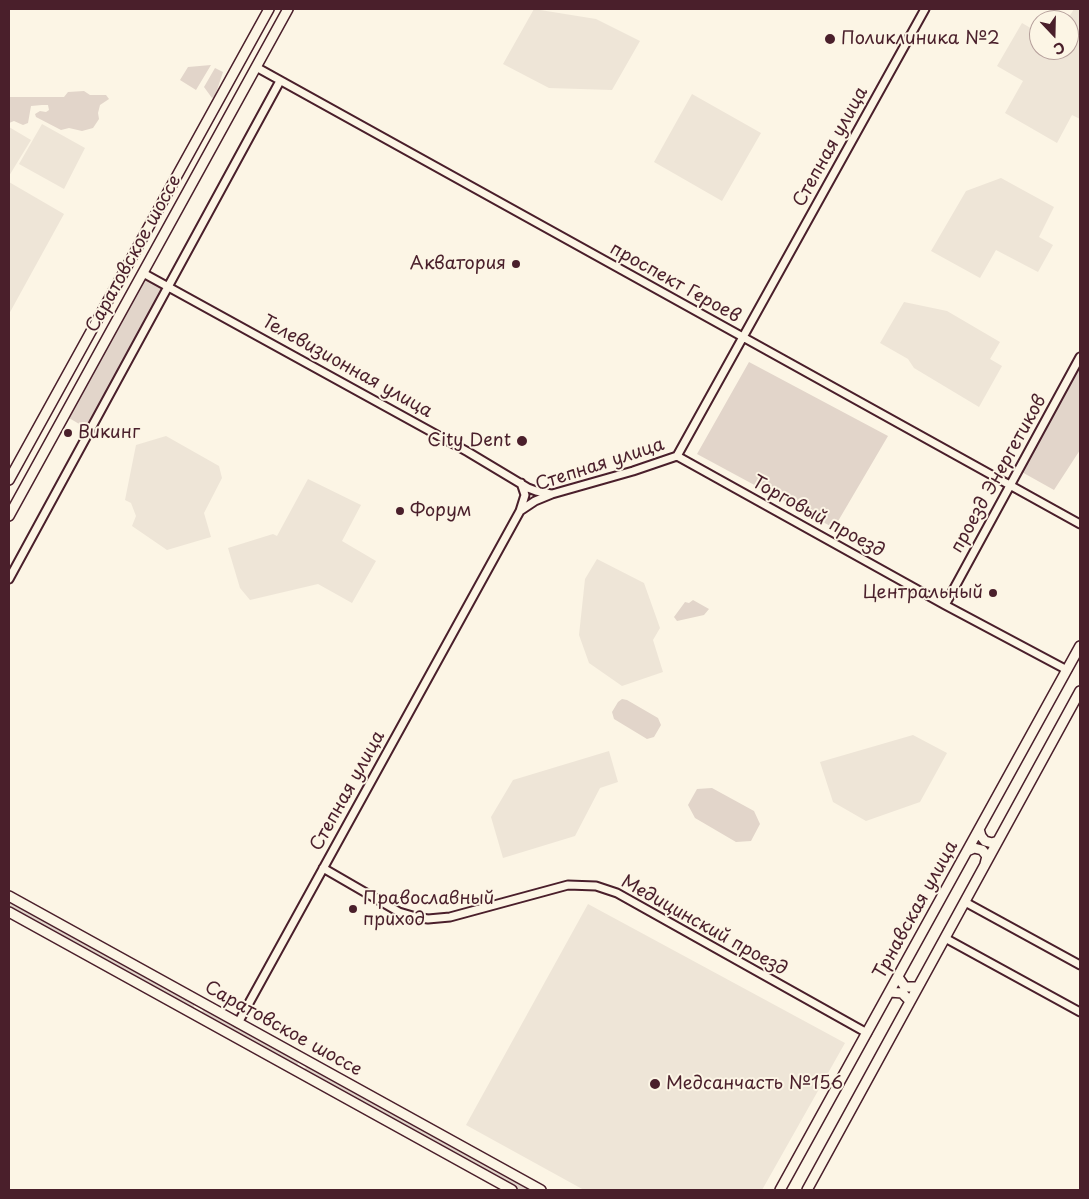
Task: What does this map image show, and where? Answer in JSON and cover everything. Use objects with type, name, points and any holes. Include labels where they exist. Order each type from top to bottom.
[{"type":"main road","name":"Саратовское шоссе","points":[[9,480],[268,9]]},
{"type":"main road","name":"Саратовское шоссе","points":[[9,516],[288,9]]},
{"type":"main road","points":[[202,129],[218,137]]},
{"type":"main road","name":"Телевизионная улица","points":[[127,264],[143,273]]},
{"type":"main road","name":"Трнавская улица","points":[[780,1190],[1080,646]]},
{"type":"main road","points":[[807,1190],[1080,690]]},
{"type":"main road","points":[[979,829],[980,836],[985,841],[992,843],[998,841]]},
{"type":"main road","points":[[967,852],[974,848],[982,850],[986,856],[985,864]]},
{"type":"main road","name":"Саратовское шоссе","points":[[9,896],[305,1061],[542,1190]]},
{"type":"main road","name":"Саратовское шоссе","points":[[9,912],[512,1190]]},
{"type":"main road","points":[[898,977],[905,987],[918,988]]},
{"type":"main road","points":[[890,992],[902,993],[910,1001]]},
{"type":"main road","points":[[195,1016],[202,1004]]},
{"type":"main road","points":[[299,1072],[305,1061]]},
{"type":"street","name":"Степная улица","points":[[238,1024],[520,511],[535,501],[552,494],[633,471],[677,456],[924,9]]},
{"type":"street","name":"проспект Героев","points":[[256,67],[1080,524]]},
{"type":"street","points":[[9,579],[280,81]]},
{"type":"street","name":"Телевизионная улица","points":[[143,273],[536,491],[552,494]]},
{"type":"street","name":"проезд Энергетиков","points":[[945,605],[1080,357]]},
{"type":"street","name":"Торговый проезд","points":[[677,456],[945,605],[1067,670]]},
{"type":"street","points":[[520,482],[525,495],[520,511]]},
{"type":"street","name":"Медицинский проезд","points":[[323,868],[400,912],[416,917],[428,918],[450,917],[568,885],[596,886],[617,893],[867,1033]]},
{"type":"street","points":[[965,902],[1080,965]]},
{"type":"street","points":[[945,938],[1080,1012]]},
{"type":"shaded area","points":[[534,9],[596,19],[640,41],[612,90],[549,88],[503,64]]},
{"type":"shaded area","points":[[1080,9],[1080,119],[1072,115],[1057,143],[1005,113],[1023,81],[997,66],[1022,23],[1029,27],[1029,60],[1079,60],[1079,10],[1073,10]]},
{"type":"shaded area","points":[[211,65],[196,90],[180,80],[188,67]]},
{"type":"shaded area","points":[[215,68],[223,72],[215,96],[212,98],[204,87]]},
{"type":"shaded area","points":[[84,91],[90,95],[106,95],[109,99],[100,105],[99,119],[93,128],[82,131],[69,128],[61,130],[36,117],[35,114],[40,111],[46,112],[49,110],[48,105],[31,106],[28,123],[23,125],[14,121],[9,123],[9,97],[64,97],[68,92]]},
{"type":"shaded area","points":[[692,94],[761,133],[722,201],[654,162]]},
{"type":"shaded area","points":[[42,124],[85,148],[64,189],[19,164]]},
{"type":"shaded area","points":[[9,127],[31,140],[9,176]]},
{"type":"shaded area","points":[[1001,178],[1054,207],[1039,237],[1053,245],[1038,272],[996,250],[980,278],[931,251],[966,191]]},
{"type":"shaded area","points":[[9,182],[64,214],[9,314]]},
{"type":"shaded area","points":[[145,279],[162,289],[86,428],[69,418]]},
{"type":"shaded area","points":[[904,302],[947,311],[1000,342],[990,359],[1002,366],[979,407],[914,368],[908,359],[880,343]]},
{"type":"shaded area","points":[[749,362],[888,436],[834,528],[697,454]]},
{"type":"shaded area","points":[[1080,363],[1080,450],[1054,490],[1020,471]]},
{"type":"shaded area","points":[[166,436],[219,466],[222,478],[204,513],[211,537],[167,550],[132,526],[136,516],[131,503],[125,500],[136,445]]},
{"type":"shaded area","points":[[308,479],[361,505],[342,541],[376,561],[352,603],[318,584],[250,600],[240,588],[228,548],[273,534],[277,536]]},
{"type":"shaded area","points":[[597,559],[644,583],[660,628],[653,640],[663,672],[622,686],[589,663],[579,635],[585,579]]},
{"type":"shaded area","points":[[693,600],[709,609],[704,615],[677,621],[674,617],[685,602],[689,603]]},
{"type":"shaded area","points":[[622,699],[658,718],[661,725],[654,737],[647,739],[614,719],[612,712]]},
{"type":"shaded area","points":[[913,735],[947,753],[920,802],[866,821],[833,802],[820,762]]},
{"type":"shaded area","points":[[609,751],[618,782],[600,788],[575,836],[503,858],[491,817],[513,780]]},
{"type":"shaded area","points":[[712,788],[754,811],[760,824],[751,841],[736,842],[695,818],[688,805],[697,789]]},
{"type":"shaded area","points":[[9,900],[194,1002],[193,1009],[9,909]]},
{"type":"shaded area","name":"Медсанчасть №156","points":[[588,904],[845,1043],[762,1190],[584,1190],[466,1125]]},
{"type":"shaded area","points":[[205,1009],[297,1059],[298,1064],[296,1066],[202,1014],[201,1012]]},
{"type":"shaded area","points":[[307,1066],[535,1190],[518,1190],[307,1073],[305,1068]]},
{"type":"place","name":"Поликлиника №2","points":[[830,39]]},
{"type":"place","name":"Акватория","points":[[516,264]]},
{"type":"place","name":"Викинг","points":[[68,433]]},
{"type":"place","name":"City Dent","points":[[522,441]]},
{"type":"place","name":"Форум","points":[[400,511]]},
{"type":"place","name":"Центральный","points":[[993,593]]},
{"type":"place","name":"Православный приход","points":[[353,909]]},
{"type":"place","name":"Медсанчасть №156","points":[[655,1084]]}]
